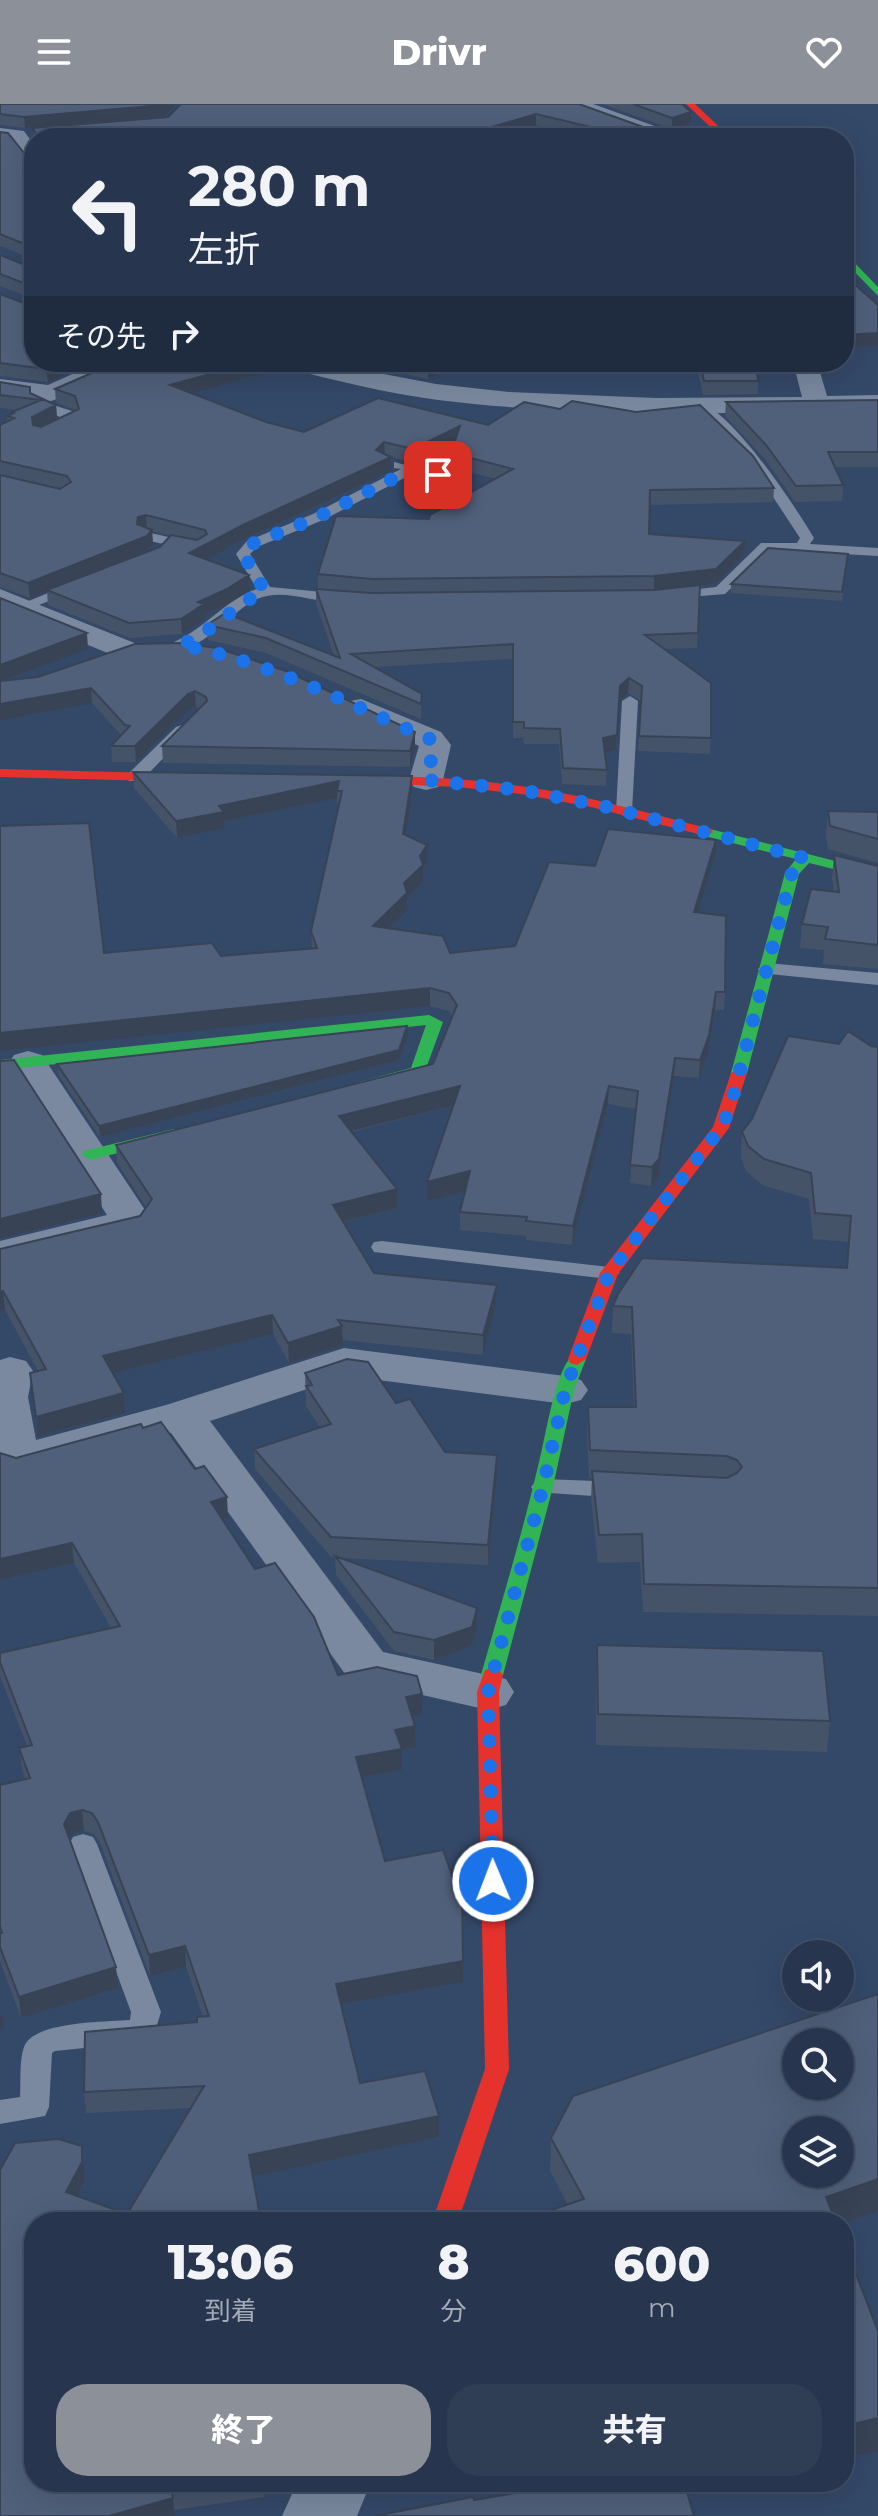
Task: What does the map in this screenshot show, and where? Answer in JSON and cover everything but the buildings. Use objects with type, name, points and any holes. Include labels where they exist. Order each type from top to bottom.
[{"type":"street","points":[[575,104],[642,128]]},
{"type":"street","points":[[690,104],[716,128]]},
{"type":"street","points":[[854,266],[878,293]]},
{"type":"street","points":[[0,386],[51,393],[98,372]]},
{"type":"street","points":[[343,372],[473,397],[529,403],[878,403]]},
{"type":"street","points":[[808,372],[816,403]]},
{"type":"street","points":[[11,602],[126,650]]},
{"type":"street","points":[[80,666],[126,650],[179,645],[221,652]]},
{"type":"street","points":[[339,698],[430,739],[435,745],[426,780]]},
{"type":"street","points":[[0,773],[207,778]]},
{"type":"street","points":[[325,779],[426,780],[522,790],[624,811],[878,876]]},
{"type":"street","points":[[448,2212],[497,2069],[488,1692],[543,1487],[565,1390],[609,1273],[721,1128],[730,1108],[792,873],[805,858]]},
{"type":"street","points":[[14,1064],[429,1020],[435,1022],[418,1071],[344,1090]]},
{"type":"street","points":[[0,1254],[124,1224],[130,1219],[90,1155],[14,1064]]},
{"type":"street","points":[[90,1155],[194,1128]]},
{"type":"street","points":[[10,1371],[5,1397],[17,1460],[182,1415],[344,1362],[565,1390]]},
{"type":"street","points":[[182,1415],[366,1666],[488,1692]]},
{"type":"street","points":[[316,2516],[326,2509],[333,2492]]},
{"type":"lane","points":[[41,434],[71,421],[70,415],[38,404],[51,393]]},
{"type":"lane","points":[[697,405],[730,431],[780,489],[807,538],[801,548]]},
{"type":"lane","points":[[56,427],[75,432]]},
{"type":"lane","points":[[386,462],[438,475]]},
{"type":"lane","points":[[265,591],[243,554],[252,544],[318,517],[412,469]]},
{"type":"lane","points":[[146,536],[198,548]]},
{"type":"lane","points":[[155,556],[168,541]]},
{"type":"lane","points":[[654,598],[720,591],[766,546],[878,552]]},
{"type":"lane","points":[[11,602],[96,578]]},
{"type":"lane","points":[[179,645],[191,641],[250,597],[265,591],[357,599]]},
{"type":"lane","points":[[624,811],[630,701]]},
{"type":"lane","points":[[135,777],[197,715]]},
{"type":"lane","points":[[767,969],[878,979]]},
{"type":"lane","points":[[382,1247],[609,1273]]},
{"type":"lane","points":[[543,1487],[649,1491]]},
{"type":"lane","points":[[0,2112],[34,2107],[38,2048],[48,2040],[143,2030],[146,2012],[83,1844]]},
{"type":"traffic: fast","points":[[854,266],[878,293]]},
{"type":"traffic: fast","points":[[706,832],[878,876]]},
{"type":"traffic: fast","points":[[739,1073],[792,873],[805,858]]},
{"type":"traffic: fast","points":[[0,1065],[429,1020],[435,1022],[418,1071],[365,1085]]},
{"type":"traffic: fast","points":[[90,1155],[174,1134]]},
{"type":"traffic: fast","points":[[492,1675],[543,1487],[565,1390],[577,1359]]},
{"type":"traffic: jam","points":[[690,104],[716,128]]},
{"type":"traffic: jam","points":[[0,773],[194,778]]},
{"type":"traffic: jam","points":[[350,779],[436,782],[521,790],[591,803],[706,832]]},
{"type":"traffic: jam","points":[[577,1359],[609,1273],[721,1128],[739,1073]]},
{"type":"traffic: jam","points":[[448,2212],[497,2069],[488,1692],[492,1675]]},
{"type":"route","points":[[438,475],[412,469],[318,517],[252,544],[243,554],[265,591],[250,597],[191,641],[179,645],[221,652],[327,692],[430,739],[435,745],[426,780],[522,790],[607,807],[805,858],[792,873],[730,1108],[721,1128],[609,1273],[565,1390],[516,1594],[488,1692],[493,1881]]}]
